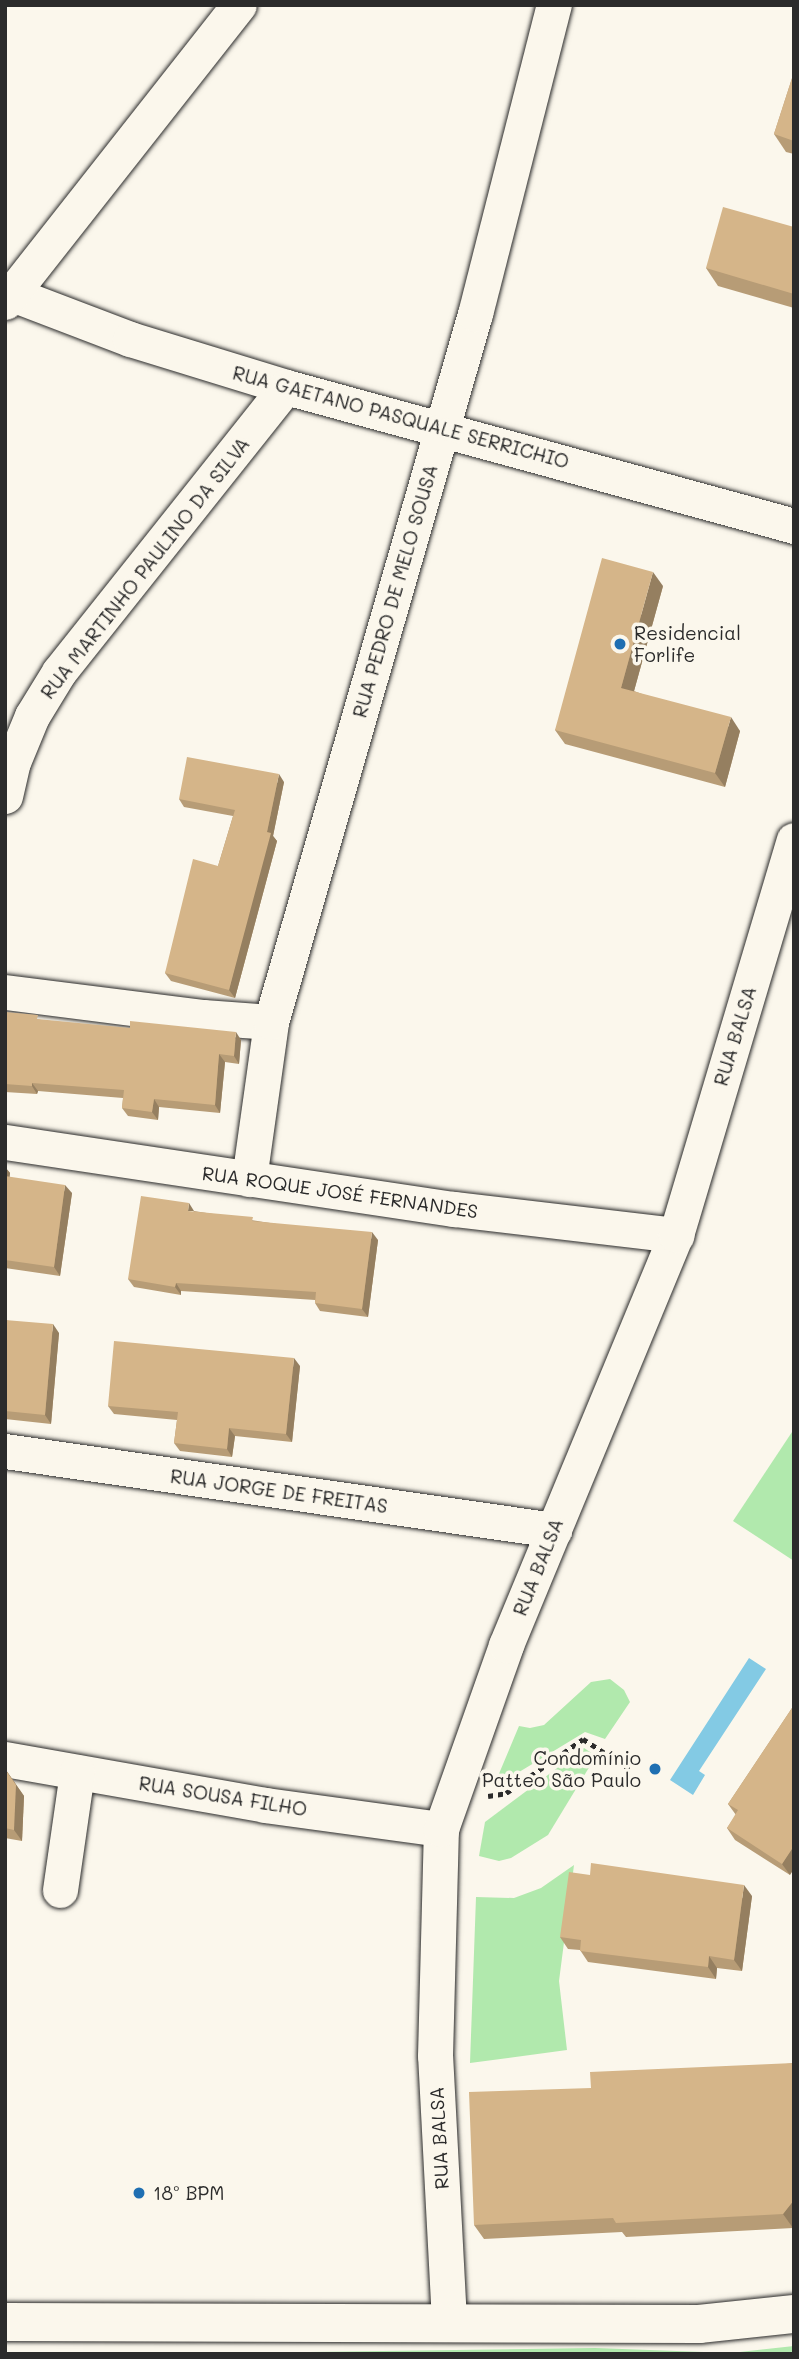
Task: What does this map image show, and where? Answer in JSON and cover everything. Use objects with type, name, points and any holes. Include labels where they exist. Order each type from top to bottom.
[{"type":"highway","points":[[5,2322],[449,2321],[699,2324],[794,2314]]},
{"type":"street","points":[[9,298],[239,5]]},
{"type":"street","name":"RUA PEDRO DE MELO SOUSA","points":[[249,1179],[271,1022],[443,428],[554,5]]},
{"type":"street","name":"RUA GAETANO PASQUALE SERRICHIO","points":[[9,298],[286,387],[794,526]]},
{"type":"street","name":"RUA MARTINHO PAULINO DA SILVA","points":[[5,796],[13,762],[32,716],[59,671],[286,387]]},
{"type":"street","name":"RUA BALSA","points":[[449,2321],[435,2056],[441,1829],[506,1644],[676,1235],[794,840]]},
{"type":"street","points":[[5,992],[203,1017],[271,1022]]},
{"type":"street","name":"RUA ROQUE JOSÉ FERNANDES","points":[[5,1142],[454,1209],[676,1235]]},
{"type":"street","name":"RUA JORGE DE FREITAS","points":[[5,1451],[554,1530]]},
{"type":"street","name":"RUA SOUSA FILHO","points":[[5,1759],[265,1805],[441,1829]]},
{"type":"street","points":[[60,1890],[76,1772]]},
{"type":"path","points":[[483,1796],[506,1793],[583,1739],[633,1771]]},
{"type":"green space","points":[[794,1429],[794,1561],[733,1521]]},
{"type":"green space","points":[[610,1679],[624,1690],[630,1702],[605,1739],[585,1732],[493,1788],[519,1726],[530,1728],[544,1725],[591,1682]]},
{"type":"green space","points":[[584,1748],[596,1756],[548,1835],[511,1858],[499,1861],[479,1856],[485,1822]]},
{"type":"green space","points":[[574,1865],[559,1981],[567,2050],[470,2063],[476,1897],[514,1898],[541,1888]]},
{"type":"green space","points":[[794,2346],[794,2354],[168,2354],[595,2348],[731,2353]]},
{"type":"water","points":[[749,1658],[766,1669],[699,1771],[705,1775],[693,1795],[670,1780]]},
{"type":"building","points":[[794,72],[794,141],[774,134]]},
{"type":"building","points":[[723,207],[794,227],[794,294],[706,268]]},
{"type":"building","name":"Residencial Forlife","points":[[602,558],[653,572],[621,688],[731,717],[715,773],[555,730]]},
{"type":"building","points":[[187,757],[279,774],[267,832],[271,833],[229,990],[165,973],[193,859],[218,866],[235,810],[179,799]]},
{"type":"building","points":[[5,1012],[38,1015],[37,1019],[130,1028],[130,1021],[236,1032],[234,1056],[219,1054],[215,1105],[154,1099],[152,1112],[122,1108],[124,1090],[32,1083],[32,1086],[5,1084]]},
{"type":"building","points":[[5,1176],[65,1185],[54,1267],[5,1260]]},
{"type":"building","points":[[141,1196],[189,1203],[188,1211],[253,1217],[252,1221],[372,1232],[362,1309],[315,1303],[316,1292],[176,1283],[175,1287],[128,1279]]},
{"type":"building","points":[[5,1320],[53,1324],[45,1415],[5,1411]]},
{"type":"building","points":[[114,1341],[294,1358],[286,1434],[229,1428],[227,1449],[174,1443],[178,1412],[108,1406]]},
{"type":"building","points":[[794,1705],[794,1846],[782,1864],[727,1828],[738,1810],[728,1804]]},
{"type":"building","points":[[5,1769],[16,1785],[14,1830],[5,1828]]},
{"type":"building","points":[[591,1863],[744,1885],[734,1960],[709,1956],[708,1967],[580,1951],[581,1940],[560,1937],[569,1872],[590,1875]]},
{"type":"building","points":[[794,2063],[794,2200],[783,2214],[616,2223],[613,2218],[474,2225],[469,2092],[591,2088],[590,2072]]},
{"type":"place","name":"Residencial Forlife","points":[[620,644]]},
{"type":"place","name":"Condomínio Patteo São Paulo","points":[[655,1769]]},
{"type":"place","name":"18º BPM","points":[[139,2193]]}]
